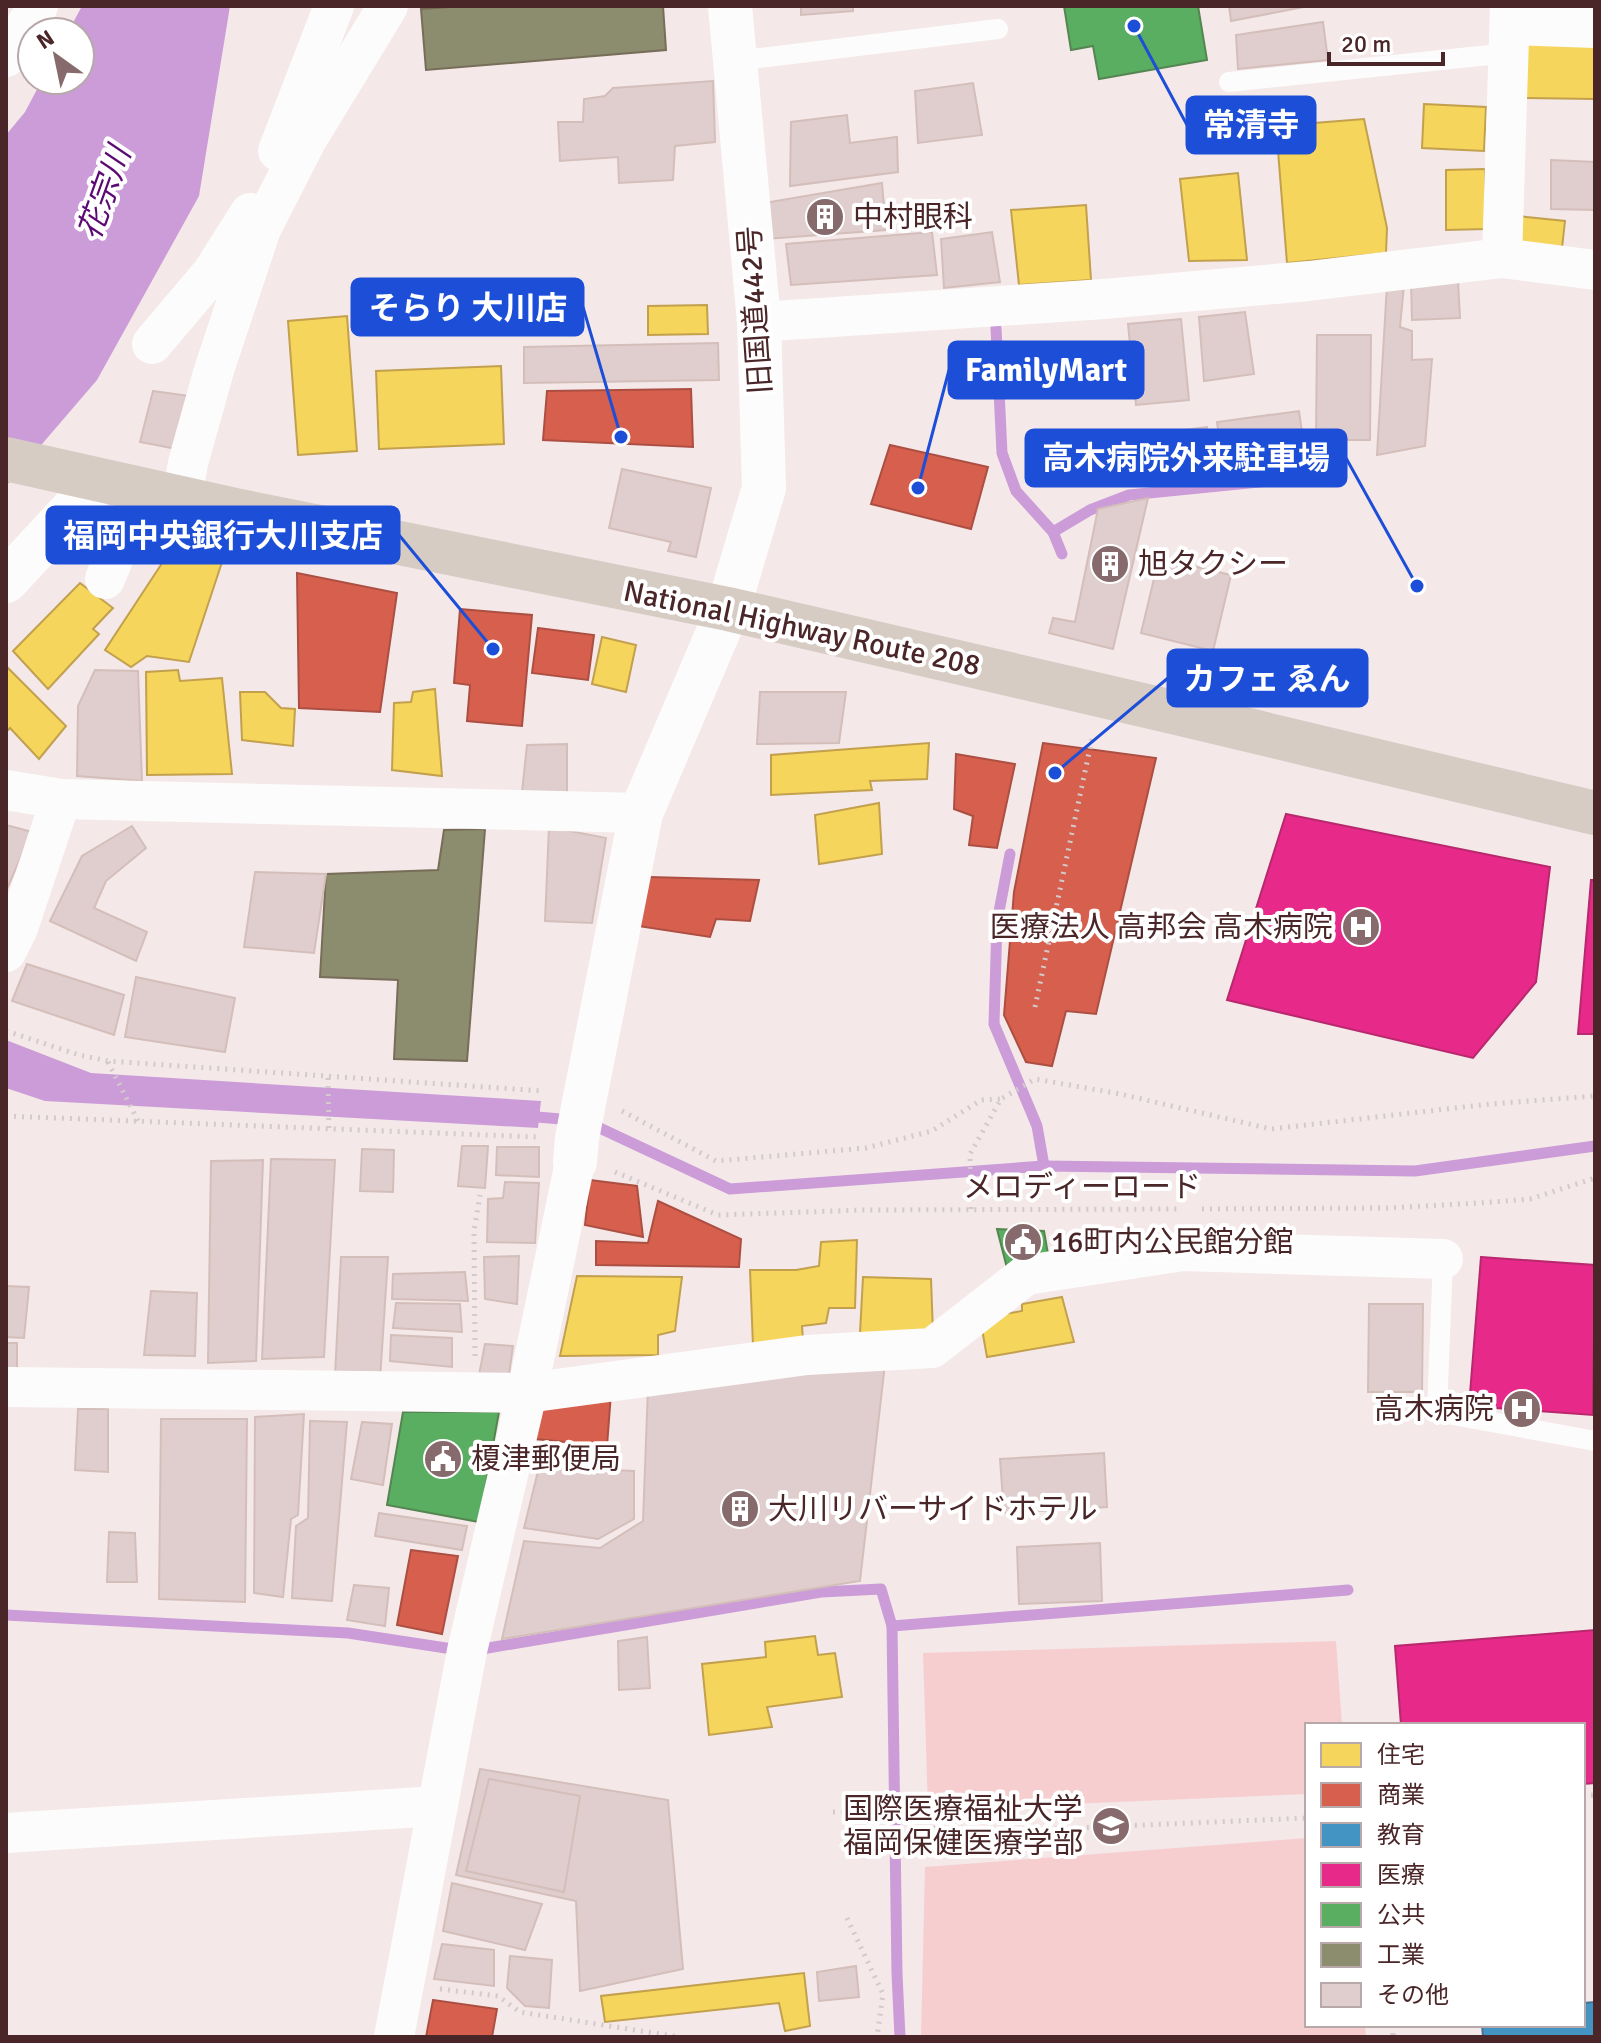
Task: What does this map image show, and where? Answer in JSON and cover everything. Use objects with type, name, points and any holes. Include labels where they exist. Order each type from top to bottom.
[{"type":"highway","name":"National Highway Route 208","points":[[8,460],[728,609],[1595,813]]},
{"type":"street","points":[[6,57],[38,6]]},
{"type":"street","points":[[6,581],[141,489],[188,463],[261,211],[334,6]]},
{"type":"street","points":[[152,344],[261,211],[388,6]]},
{"type":"street","name":"旧国道442号","points":[[576,1150],[581,1098],[641,813],[728,609],[764,488],[759,322],[730,6]]},
{"type":"street","points":[[1502,258],[1509,28],[1595,28]]},
{"type":"street","points":[[759,322],[1104,299],[1309,281],[1502,258],[1595,270]]},
{"type":"street","points":[[105,579],[141,489]]},
{"type":"street","points":[[6,790],[61,799],[641,813]]},
{"type":"street","points":[[6,952],[18,928],[61,799]]},
{"type":"street","points":[[394,2037],[467,1651],[527,1393],[576,1150]]},
{"type":"street","points":[[6,1387],[527,1393],[807,1355],[932,1348],[1026,1275],[1183,1251],[1443,1259]]},
{"type":"street","points":[[6,1833],[438,1806]]},
{"type":"lane","points":[[1229,82],[1509,28]]},
{"type":"lane","points":[[735,61],[998,29]]},
{"type":"lane","points":[[1443,1259],[1437,1412],[1595,1441]]},
{"type":"path","points":[[1035,1007],[1101,695]]},
{"type":"path","points":[[6,1031],[79,1055],[108,1061],[581,1098],[716,1161],[866,1148],[932,1131],[981,1100],[1001,1099],[1035,1079],[1120,1094],[1271,1129],[1490,1104],[1595,1096]]},
{"type":"path","points":[[108,1061],[138,1121]]},
{"type":"path","points":[[328,1078],[329,1130]]},
{"type":"path","points":[[971,1209],[970,1154],[1001,1099]]},
{"type":"path","name":"メロディーロード","points":[[6,1116],[329,1130],[576,1150],[718,1215],[971,1209],[1387,1208],[1530,1199],[1595,1178]]},
{"type":"path","points":[[470,1393],[477,1346],[474,1231],[480,1195]]},
{"type":"path","points":[[833,1812],[928,1810],[935,1834],[1305,1818]]},
{"type":"path","points":[[847,1918],[883,1994],[877,2037]]},
{"type":"path","points":[[403,1984],[498,1996],[520,2012],[679,2037]]},
{"type":"shaded area","points":[[1336,1641],[1342,1723],[1305,1723],[1305,1794],[928,1810],[923,1653]]},
{"type":"shaded area","points":[[1305,1838],[1305,2027],[1365,2027],[1366,2037],[921,2037],[925,1867]]},
{"type":"water","name":"花宗川","points":[[82,6],[230,6],[199,196],[97,380],[6,486],[6,135],[34,96],[96,96],[96,16],[77,16]]},
{"type":"water","points":[[6,1040],[91,1073],[541,1101],[538,1128],[45,1101],[6,1088]]},
{"type":"building: 住宅","points":[[1524,43],[1595,44],[1595,99],[1520,98]]},
{"type":"building: 住宅","points":[[1424,104],[1486,107],[1484,151],[1422,148]]},
{"type":"building: 住宅","points":[[1364,119],[1387,228],[1386,253],[1287,263],[1276,126]]},
{"type":"building: 住宅","points":[[1485,169],[1486,229],[1446,230],[1446,170]]},
{"type":"building: 住宅","points":[[1238,173],[1247,260],[1189,261],[1180,179]]},
{"type":"building: 住宅","points":[[1086,205],[1091,280],[1019,285],[1011,210]]},
{"type":"building: 住宅","points":[[1518,216],[1565,221],[1562,248],[1515,244]]},
{"type":"building: 住宅","points":[[707,305],[708,334],[648,335],[648,306]]},
{"type":"building: 住宅","points":[[347,316],[357,451],[298,455],[288,321]]},
{"type":"building: 住宅","points":[[501,366],[504,444],[379,449],[376,371]]},
{"type":"building: 住宅","points":[[174,545],[224,556],[189,662],[147,656],[131,667],[105,650]]},
{"type":"building: 住宅","points":[[80,583],[113,608],[93,629],[99,634],[48,689],[13,651]]},
{"type":"building: 住宅","points":[[602,637],[636,645],[626,692],[592,684]]},
{"type":"building: 住宅","points":[[6,666],[66,726],[39,759],[10,728],[6,732]]},
{"type":"building: 住宅","points":[[178,670],[180,681],[222,678],[232,774],[147,775],[146,672]]},
{"type":"building: 住宅","points":[[435,689],[442,776],[392,770],[394,703],[411,702],[413,692]]},
{"type":"building: 住宅","points":[[240,692],[265,692],[281,708],[295,709],[293,746],[242,740]]},
{"type":"building: 住宅","points":[[929,743],[927,779],[870,781],[872,790],[771,795],[771,755]]},
{"type":"building: 住宅","points":[[879,803],[882,854],[819,864],[815,815]]},
{"type":"building: 住宅","points":[[857,1240],[855,1308],[829,1308],[826,1323],[802,1326],[803,1340],[753,1346],[750,1270],[796,1270],[819,1266],[821,1242]]},
{"type":"building: 住宅","points":[[577,1276],[682,1277],[675,1331],[658,1335],[658,1355],[560,1356]]},
{"type":"building: 住宅","points":[[863,1277],[931,1279],[933,1333],[860,1333]]},
{"type":"building: 住宅","points":[[1062,1297],[1074,1342],[987,1357],[980,1318],[1022,1311],[1022,1304]]},
{"type":"building: 住宅","name":"大川リバーサイドホテル","points":[[803,1440],[809,1560],[679,1576],[669,1458]]},
{"type":"building: 住宅","points":[[815,1636],[818,1655],[835,1653],[842,1697],[767,1707],[772,1727],[709,1735],[702,1664],[766,1657],[765,1642]]},
{"type":"building: 住宅","points":[[804,1973],[810,2026],[785,2031],[779,2003],[605,2022],[601,1996]]},
{"type":"building: 商業","points":[[691,389],[693,447],[543,440],[547,391]]},
{"type":"building: 商業","points":[[890,445],[988,467],[971,529],[871,504]]},
{"type":"building: 商業","points":[[297,573],[397,593],[380,712],[299,708]]},
{"type":"building: 商業","points":[[460,609],[532,615],[522,726],[467,721],[470,685],[454,683]]},
{"type":"building: 商業","points":[[538,628],[594,635],[588,680],[532,673]]},
{"type":"building: 商業","points":[[1043,743],[1156,758],[1096,1014],[1066,1011],[1052,1066],[1026,1062],[1004,1015],[1014,892]]},
{"type":"building: 商業","points":[[956,754],[1015,764],[997,848],[969,845],[973,816],[954,809]]},
{"type":"building: 商業","points":[[649,877],[759,880],[750,921],[716,919],[710,937],[638,926]]},
{"type":"building: 商業","points":[[590,1180],[637,1186],[643,1237],[585,1225]]},
{"type":"building: 商業","points":[[658,1201],[741,1239],[739,1267],[596,1265],[596,1241],[648,1243]]},
{"type":"building: 商業","points":[[611,1393],[607,1446],[535,1439],[542,1401]]},
{"type":"building: 商業","name":"榎津郵便局","points":[[407,1412],[472,1413],[463,1469],[483,1473],[476,1516],[391,1502]]},
{"type":"building: 商業","points":[[411,1550],[458,1556],[442,1634],[397,1625]]},
{"type":"building: 商業","points":[[433,2000],[497,2009],[492,2037],[426,2037]]},
{"type":"building: 教育","points":[[1595,2002],[1595,2037],[1483,2037],[1482,2027],[1585,2027],[1585,2003]]},
{"type":"building: 医療","points":[[1286,814],[1550,867],[1536,982],[1473,1058],[1227,1000]]},
{"type":"building: 医療","points":[[1591,880],[1595,880],[1595,1034],[1578,1034]]},
{"type":"building: 医療","points":[[1481,1257],[1595,1265],[1593,1415],[1469,1406]]},
{"type":"building: 医療","points":[[1595,1630],[1595,1783],[1585,1784],[1585,1723],[1401,1723],[1395,1646]]},
{"type":"building: 公共","points":[[1064,6],[1198,6],[1207,60],[1099,79],[1093,46],[1071,50]]},
{"type":"building: 公共","name":"16町内公民館分館","points":[[997,1229],[1044,1231],[1048,1254],[1007,1268]]},
{"type":"building: 公共","name":"榎津郵便局","points":[[403,1412],[499,1412],[479,1522],[387,1505]]},
{"type":"building: 工業","points":[[464,6],[663,6],[666,50],[426,70],[421,9]]},
{"type":"building: 工業","points":[[485,829],[467,1061],[394,1059],[398,980],[320,977],[326,874],[438,870],[444,830]]},
{"type":"building: その他","points":[[801,6],[853,6],[853,11],[801,15]]},
{"type":"building: その他","points":[[1229,6],[1309,6],[1231,21]]},
{"type":"building: その他","points":[[1323,22],[1328,60],[1238,69],[1236,35]]},
{"type":"building: その他","points":[[713,81],[715,142],[675,146],[673,180],[619,183],[618,157],[560,161],[558,122],[583,122],[584,99],[605,96],[613,88]]},
{"type":"building: その他","points":[[973,83],[982,135],[918,143],[915,91]]},
{"type":"building: その他","points":[[847,115],[850,143],[897,137],[898,172],[790,186],[791,122]]},
{"type":"building: その他","points":[[1551,160],[1595,162],[1595,210],[1551,209]]},
{"type":"building: その他","name":"中村眼科","points":[[882,183],[886,230],[766,239],[764,203]]},
{"type":"building: その他","points":[[932,232],[937,275],[791,285],[786,244]]},
{"type":"building: その他","points":[[992,232],[1000,282],[944,288],[941,239]]},
{"type":"building: その他","points":[[1458,280],[1460,318],[1412,320],[1411,282]]},
{"type":"building: その他","points":[[1387,285],[1404,285],[1400,327],[1412,331],[1412,360],[1432,359],[1425,446],[1377,455]]},
{"type":"building: その他","points":[[1245,312],[1254,374],[1204,381],[1199,317]]},
{"type":"building: その他","points":[[1181,319],[1189,400],[1136,405],[1128,324]]},
{"type":"building: その他","points":[[1317,335],[1371,335],[1370,440],[1316,440]]},
{"type":"building: その他","points":[[718,343],[719,380],[524,383],[524,347]]},
{"type":"building: その他","points":[[153,391],[190,396],[177,449],[140,442]]},
{"type":"building: その他","points":[[1299,411],[1304,446],[1222,458],[1217,422]]},
{"type":"building: その他","points":[[1207,427],[1214,478],[1148,486],[1142,435]]},
{"type":"building: その他","points":[[622,469],[711,488],[696,557],[668,551],[671,542],[609,528]]},
{"type":"building: その他","name":"旭タクシー","points":[[1148,498],[1113,649],[1049,633],[1053,618],[1075,622],[1098,509]]},
{"type":"building: その他","points":[[1159,558],[1231,575],[1213,651],[1141,633]]},
{"type":"building: その他","points":[[95,670],[138,671],[142,781],[77,776],[78,706]]},
{"type":"building: その他","points":[[760,692],[846,692],[839,743],[757,744]]},
{"type":"building: その他","points":[[567,744],[567,794],[522,792],[527,745]]},
{"type":"building: その他","points":[[6,825],[32,832],[6,891]]},
{"type":"building: その他","points":[[132,826],[146,848],[106,881],[94,908],[147,932],[136,961],[50,921],[82,856]]},
{"type":"building: その他","points":[[549,827],[606,838],[592,923],[545,921]]},
{"type":"building: その他","points":[[255,872],[326,874],[314,953],[244,947]]},
{"type":"building: その他","points":[[27,964],[124,995],[114,1035],[12,1001]]},
{"type":"building: その他","points":[[136,977],[235,998],[225,1052],[125,1037]]},
{"type":"building: その他","points":[[462,1146],[488,1146],[485,1188],[458,1186]]},
{"type":"building: その他","points":[[497,1147],[539,1147],[539,1177],[496,1175]]},
{"type":"building: その他","points":[[362,1149],[394,1150],[393,1192],[360,1191]]},
{"type":"building: その他","points":[[271,1159],[335,1160],[324,1357],[262,1359]]},
{"type":"building: その他","points":[[263,1160],[256,1361],[208,1363],[211,1161]]},
{"type":"building: その他","points":[[505,1182],[539,1183],[535,1243],[487,1242],[488,1199],[503,1198]]},
{"type":"building: その他","points":[[519,1256],[517,1304],[485,1299],[484,1257]]},
{"type":"building: その他","points":[[341,1257],[388,1257],[380,1380],[335,1376]]},
{"type":"building: その他","points":[[465,1272],[468,1301],[392,1299],[393,1274]]},
{"type":"building: その他","points":[[6,1286],[29,1287],[24,1338],[6,1337]]},
{"type":"building: その他","points":[[151,1291],[197,1293],[195,1356],[144,1355]]},
{"type":"building: その他","points":[[396,1303],[460,1304],[462,1332],[393,1328]]},
{"type":"building: その他","points":[[1369,1304],[1423,1304],[1422,1392],[1368,1392]]},
{"type":"building: その他","points":[[391,1335],[452,1338],[452,1367],[390,1361]]},
{"type":"building: その他","points":[[6,1343],[17,1343],[17,1377],[6,1377]]},
{"type":"building: その他","points":[[485,1344],[513,1346],[508,1382],[478,1380]]},
{"type":"building: その他","points":[[885,1364],[860,1581],[502,1639],[524,1541],[600,1548],[643,1521],[648,1388]]},
{"type":"building: その他","points":[[78,1409],[108,1409],[108,1472],[75,1470]]},
{"type":"building: その他","points":[[304,1414],[298,1515],[291,1519],[283,1597],[254,1593],[255,1417]]},
{"type":"building: その他","points":[[161,1419],[247,1419],[245,1602],[159,1599]]},
{"type":"building: その他","points":[[310,1421],[347,1422],[332,1601],[292,1598],[296,1526],[308,1518]]},
{"type":"building: その他","points":[[362,1422],[392,1424],[383,1485],[351,1479]]},
{"type":"building: その他","points":[[1104,1453],[1107,1507],[1004,1513],[1000,1459]]},
{"type":"building: その他","points":[[539,1467],[634,1471],[634,1519],[598,1539],[524,1528]]},
{"type":"building: その他","points":[[379,1513],[467,1526],[462,1550],[375,1536]]},
{"type":"building: その他","points":[[109,1532],[135,1533],[137,1582],[107,1582]]},
{"type":"building: その他","points":[[1100,1543],[1102,1601],[1019,1604],[1017,1547]]},
{"type":"building: その他","points":[[354,1585],[389,1588],[385,1626],[347,1620]]},
{"type":"building: その他","points":[[647,1637],[650,1688],[619,1690],[618,1641]]},
{"type":"building: その他","points":[[480,1769],[668,1800],[683,1969],[580,1991],[576,1901],[456,1875]]},
{"type":"building: その他","points":[[489,1779],[580,1796],[564,1892],[466,1871]]},
{"type":"building: その他","points":[[452,1883],[542,1904],[525,1950],[443,1931]]},
{"type":"building: その他","points":[[442,1944],[494,1950],[494,1986],[434,1979]]},
{"type":"building: その他","points":[[510,1956],[552,1960],[549,2008],[525,2006],[507,1988]]},
{"type":"building: その他","points":[[856,1966],[859,1997],[819,2001],[817,1972]]},
{"type":"waterway","points":[[996,328],[1002,453],[1016,491],[1053,532],[1090,510],[1129,495],[1298,478]]},
{"type":"waterway","points":[[1053,532],[1062,554]]},
{"type":"waterway","points":[[1010,854],[997,922],[994,1024],[1037,1126],[1044,1166]]},
{"type":"waterway","points":[[526,1116],[572,1120]]},
{"type":"waterway","points":[[589,1123],[730,1189],[1044,1166],[1415,1171],[1595,1146]]},
{"type":"waterway","points":[[476,1650],[821,1592],[881,1589],[892,1626]]},
{"type":"waterway","points":[[900,2037],[892,1626],[1348,1590]]},
{"type":"waterway","points":[[6,1615],[348,1633],[459,1650]]},
{"type":"place","name":"常清寺","points":[[1134,26]]},
{"type":"place","name":"中村眼科","points":[[825,217]]},
{"type":"place","name":"そらり 大川店","points":[[621,437]]},
{"type":"place","name":"FamilyMart","points":[[918,488]]},
{"type":"place","name":"旭タクシー","points":[[1110,564]]},
{"type":"place","name":"高木病院外来駐車場","points":[[1417,586]]},
{"type":"place","name":"福岡中央銀行大川支店","points":[[493,649]]},
{"type":"place","name":"カフェ ゑん","points":[[1055,773]]},
{"type":"place","name":"医療法人 高邦会 高木病院","points":[[1361,927]]},
{"type":"place","name":"16町内公民館分館","points":[[1023,1242]]},
{"type":"place","name":"高木病院","points":[[1522,1409]]},
{"type":"place","name":"榎津郵便局","points":[[443,1459]]},
{"type":"place","name":"大川リバーサイドホテル","points":[[740,1509]]},
{"type":"place","name":"国際医療福祉大学 福岡保健医療学部","points":[[1111,1826]]}]
